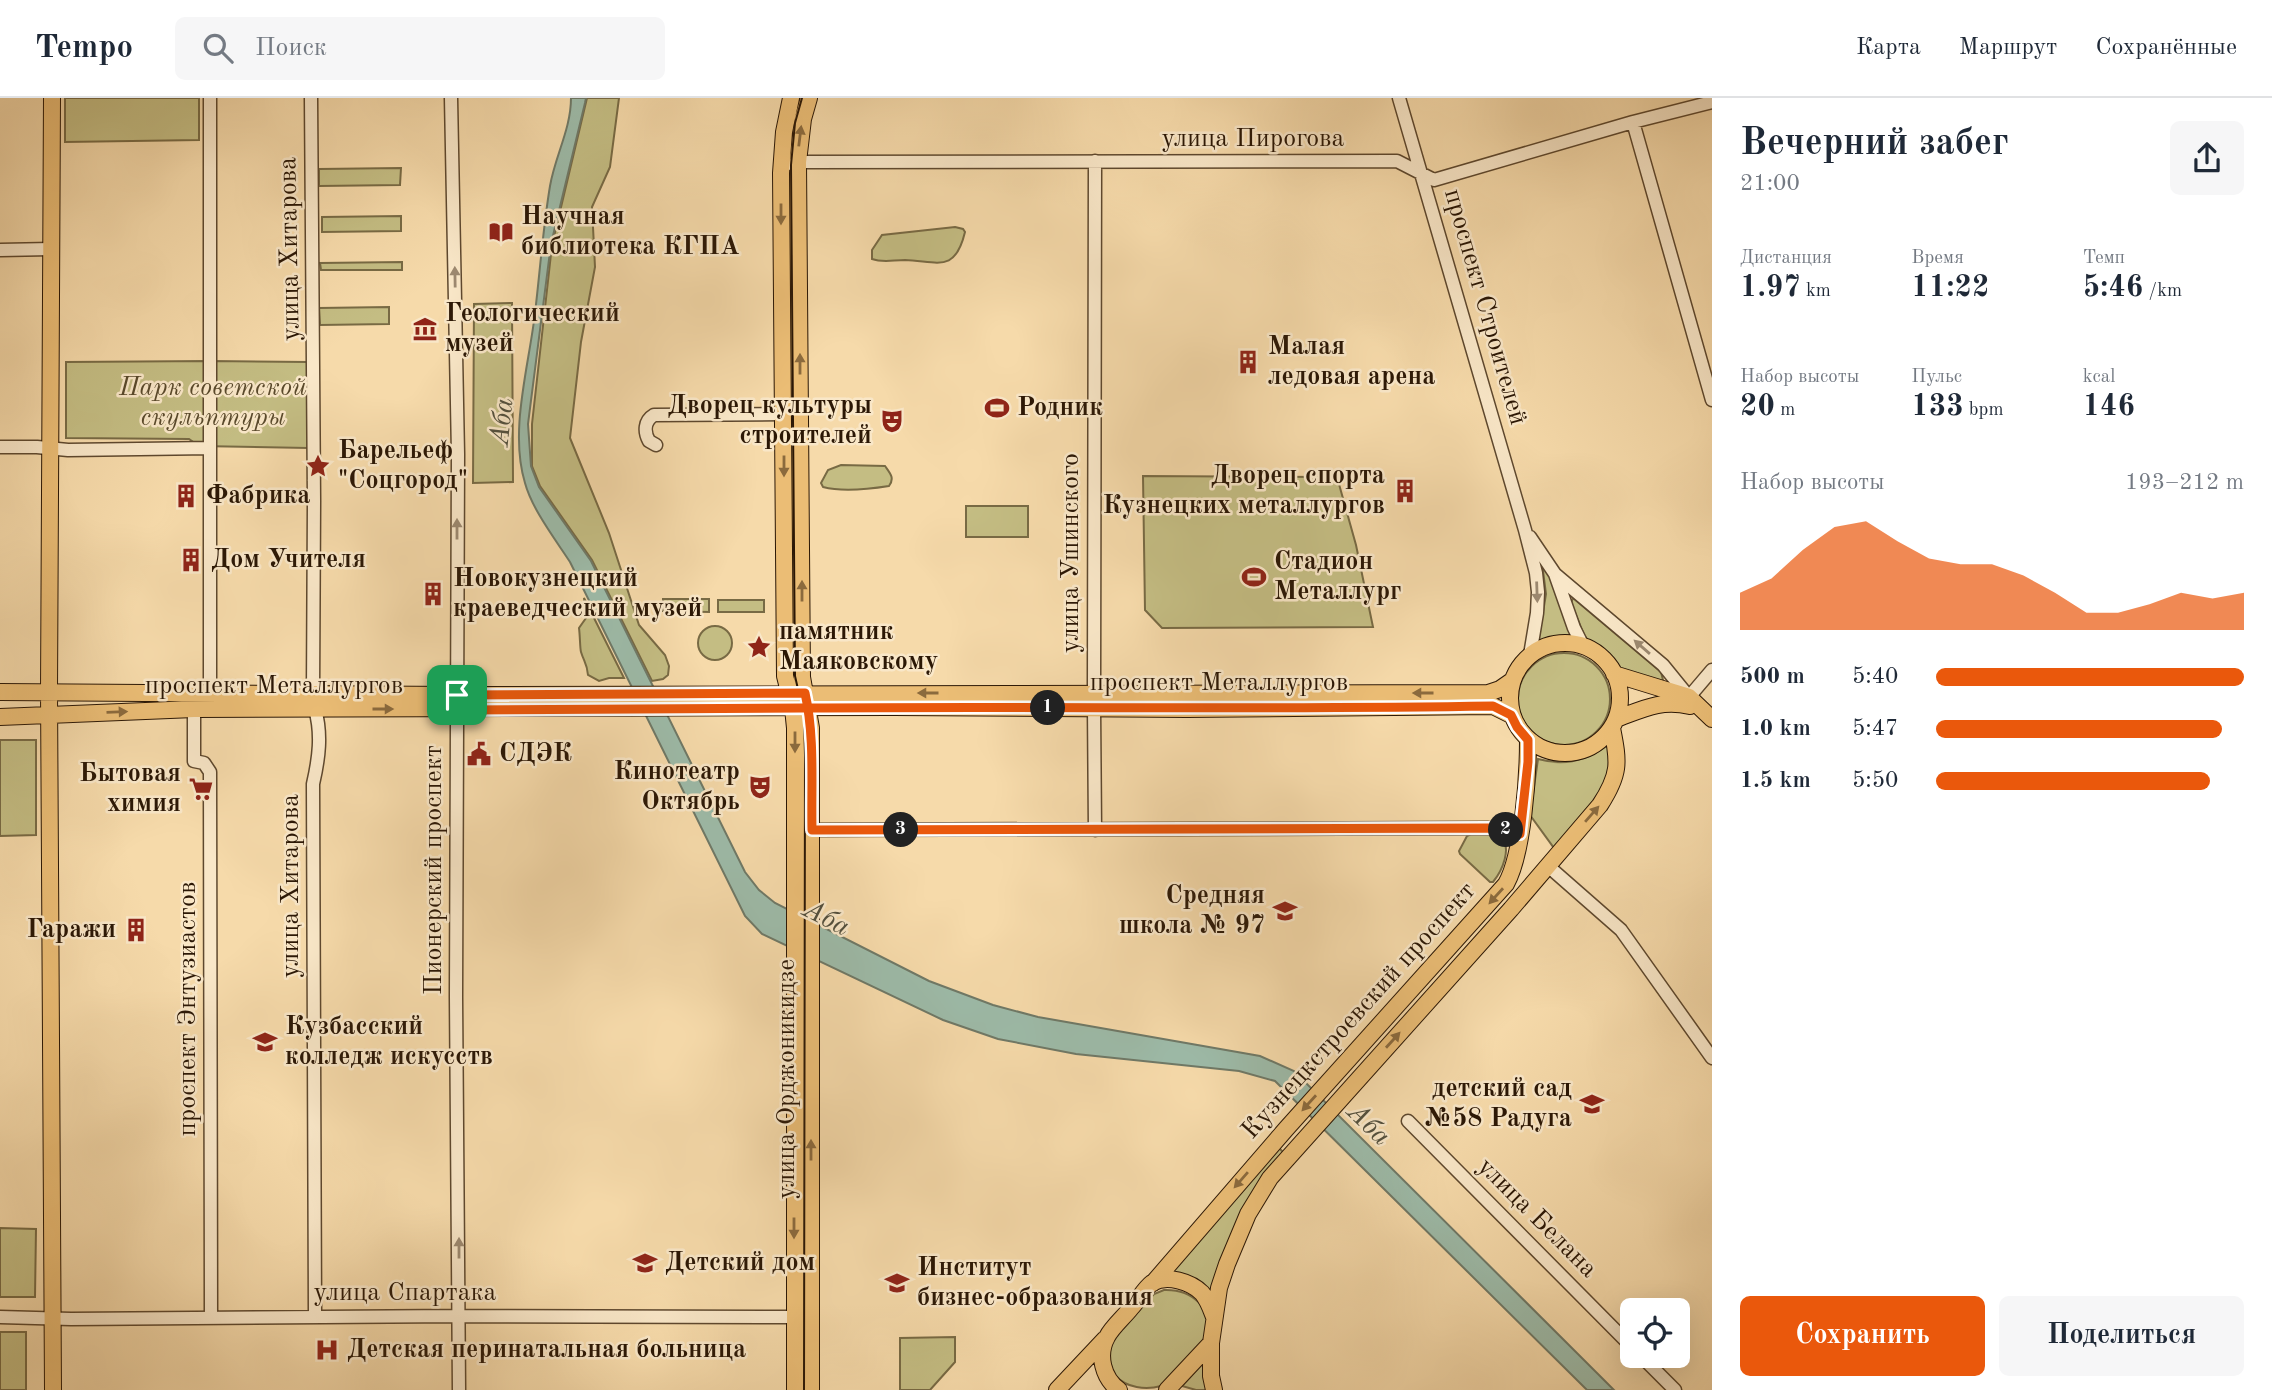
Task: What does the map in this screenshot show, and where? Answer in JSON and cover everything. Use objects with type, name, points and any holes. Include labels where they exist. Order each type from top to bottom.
[{"type":"main road","points":[[52,98],[49,715],[53,1390]]},
{"type":"main road","name":"улица Орджоникидзе","points":[[791,98],[780,173],[785,676],[811,728],[812,830],[812,966],[802,1317],[795,1390]]},
{"type":"main road","name":"улица Орджоникидзе","points":[[809,98],[803,119],[798,162],[802,677],[795,728],[794,964],[802,1317],[811,1390]]},
{"type":"main road","points":[[1565,643],[1583,646],[1601,657],[1614,674],[1619,689],[1619,704],[1614,723],[1599,742],[1582,751],[1563,754],[1544,750],[1528,740],[1511,715],[1510,695],[1513,680],[1517,670],[1530,655],[1547,646],[1565,643]]},
{"type":"main road","points":[[1614,674],[1694,702],[1712,719]]},
{"type":"main road","name":"проспект Металлургов","points":[[1094,701],[1488,693],[1513,680]]},
{"type":"main road","name":"проспект Металлургов","points":[[0,692],[209,693],[314,701],[1094,701],[1493,706],[1511,715]]},
{"type":"main road","name":"проспект Металлургов","points":[[0,717],[314,701]]},
{"type":"main road","points":[[1614,723],[1655,704],[1694,702]]},
{"type":"main road","name":"Кузнецкстроевский проспект","points":[[1214,1390],[1211,1376],[1212,1343],[1219,1288],[1248,1214],[1270,1178],[1300,1143],[1600,805],[1611,788],[1617,769],[1614,723]]},
{"type":"main road","name":"Кузнецкстроевский проспект","points":[[1106,1338],[1286,1129],[1506,884],[1515,863],[1520,834],[1528,740]]},
{"type":"main road","points":[[1153,1283],[1167,1279],[1189,1284],[1201,1292],[1214,1317]]},
{"type":"main road","points":[[1057,1390],[1106,1338]]},
{"type":"main road","points":[[1106,1338],[1102,1358],[1104,1369],[1109,1380],[1119,1390]]},
{"type":"main road","points":[[1167,1390],[1212,1343]]},
{"type":"street","points":[[209,693],[210,98]]},
{"type":"street","name":"улица Хитарова","points":[[311,98],[314,701],[319,723],[319,759],[313,783],[315,1316]]},
{"type":"street","name":"Пионерский проспект","points":[[451,98],[460,702],[459,1390]]},
{"type":"street","name":"проспект Строителей","points":[[1399,98],[1536,573],[1537,613],[1530,655]]},
{"type":"street","name":"улица Пирогова","points":[[798,162],[1396,161],[1434,180],[1712,102]]},
{"type":"street","points":[[1633,122],[1712,400]]},
{"type":"street","name":"улица Ушинского","points":[[1095,161],[1095,830]]},
{"type":"street","points":[[780,173],[798,162]]},
{"type":"street","points":[[0,250],[51,249]]},
{"type":"street","points":[[656,444],[649,441],[646,433],[647,423],[654,415],[783,414]]},
{"type":"street","points":[[0,447],[37,447],[51,450],[210,448]]},
{"type":"street","points":[[1525,530],[1556,574],[1662,665],[1694,702],[1712,670]]},
{"type":"street","points":[[1556,574],[1574,628],[1583,646]]},
{"type":"street","name":"проспект Энтузиастов","points":[[194,709],[194,761],[204,763],[210,772],[211,1318]]},
{"type":"street","points":[[795,830],[1488,828],[1520,834]]},
{"type":"street","points":[[1548,866],[1621,930],[1712,1058]]},
{"type":"street","name":"улица Белана","points":[[1408,1121],[1620,1335]]},
{"type":"street","name":"улица Спартака","points":[[0,1317],[802,1317]]},
{"type":"street","points":[[1653,1368],[1675,1390]]},
{"type":"green space","points":[[65,98],[199,98],[199,140],[65,142]]},
{"type":"green space","points":[[587,98],[619,98],[610,167],[592,207],[595,267],[581,342],[570,438],[609,533],[639,625],[665,655],[669,666],[668,675],[652,681],[592,560],[540,486],[532,466],[532,424],[552,245]]},
{"type":"green space","points":[[401,168],[400,185],[319,186],[319,169]]},
{"type":"green space","points":[[401,216],[401,231],[322,232],[322,217]]},
{"type":"green space","points":[[955,227],[965,232],[961,245],[950,260],[935,263],[872,259],[872,250],[882,235]]},
{"type":"green space","points":[[402,262],[402,270],[321,270],[320,263]]},
{"type":"green space","points":[[512,303],[513,482],[473,483],[474,304]]},
{"type":"green space","points":[[389,307],[389,324],[320,325],[319,308]]},
{"type":"green space","name":"Парк советской скульптуры","points":[[66,362],[308,362],[308,448],[199,446],[189,439],[66,438]]},
{"type":"green space","points":[[841,465],[885,466],[892,480],[889,486],[856,490],[823,487],[821,483],[828,470]]},
{"type":"green space","name":"Стадион Металлург","points":[[1143,476],[1337,477],[1356,545],[1373,627],[1162,628],[1145,610]]},
{"type":"green space","points":[[966,506],[1028,506],[1028,537],[966,537]]},
{"type":"green space","points":[[1542,563],[1550,576],[1571,636],[1569,640],[1538,643],[1546,594]]},
{"type":"green space","points":[[584,598],[624,678],[599,681],[588,675],[581,650],[579,628],[586,618]]},
{"type":"green space","points":[[1573,598],[1661,672],[1663,680],[1660,682],[1626,674],[1590,643],[1571,603]]},
{"type":"green space","points":[[663,599],[709,599],[709,612],[663,611]]},
{"type":"green space","points":[[718,600],[764,600],[764,612],[718,612]]},
{"type":"green space","points":[[715,626],[727,631],[732,643],[727,655],[715,660],[703,655],[698,643],[703,631]]},
{"type":"green space","points":[[1564,653],[1582,657],[1596,667],[1606,681],[1610,699],[1606,717],[1596,731],[1582,741],[1564,745],[1546,741],[1532,731],[1522,717],[1518,699],[1522,681],[1532,667],[1546,657]]},
{"type":"green space","points":[[0,740],[36,740],[36,835],[0,836]]},
{"type":"green space","points":[[1606,746],[1609,747],[1611,763],[1604,788],[1554,848],[1530,815],[1538,759],[1574,761],[1590,756]]},
{"type":"green space","points":[[1473,833],[1495,833],[1504,841],[1505,859],[1493,882],[1460,854],[1467,836]]},
{"type":"green space","points":[[1278,1147],[1283,1152],[1262,1176],[1213,1294],[1167,1275]]},
{"type":"green space","points":[[0,1228],[36,1229],[35,1297],[0,1297]]},
{"type":"green space","points":[[1164,1290],[1183,1293],[1199,1302],[1207,1318],[1204,1338],[1194,1354],[1161,1386],[1143,1388],[1131,1385],[1120,1380],[1109,1364],[1111,1340],[1154,1294]]},
{"type":"green space","points":[[0,1332],[26,1332],[26,1390],[0,1390]]},
{"type":"green space","points":[[955,1337],[955,1362],[930,1390],[900,1390],[900,1338]]},
{"type":"green space","points":[[1205,1361],[1209,1390],[1182,1386]]},
{"type":"shaded area","name":"Аба","points":[[571,98],[586,98],[551,244],[528,424],[531,466],[539,487],[591,561],[745,872],[759,890],[775,903],[929,981],[993,1005],[1038,1017],[1260,1056],[1294,1071],[1614,1390],[1587,1390],[1275,1081],[1239,1071],[1076,1054],[998,1039],[943,1020],[762,934],[745,916],[570,562],[544,524],[525,483],[519,442],[522,398],[552,175],[568,121]]},
{"type":"tram line","points":[[802,98],[795,123],[791,165],[795,676],[804,716],[805,755],[804,1390]]},
{"type":"place","name":"Научная библиотека КГПА","points":[[501,232]]},
{"type":"place","name":"Геологический музей","points":[[425,329]]},
{"type":"place","name":"Малая ледовая арена","points":[[1248,362]]},
{"type":"place","name":"Родник","points":[[997,408]]},
{"type":"place","name":"Дворец культуры строителей","points":[[892,421]]},
{"type":"place","name":"Барельеф \"Соцгород\"","points":[[318,466]]},
{"type":"place","name":"Дворец спорта Кузнецких металлургов","points":[[1405,491]]},
{"type":"place","name":"Фабрика","points":[[186,496]]},
{"type":"place","name":"Дом Учителя","points":[[191,560]]},
{"type":"place","name":"Стадион Металлург","points":[[1254,577]]},
{"type":"place","name":"Новокузнецкий краеведческий музей","points":[[433,594]]},
{"type":"place","name":"памятник Маяковскому","points":[[759,647]]},
{"type":"place","name":"СДЭК","points":[[479,754]]},
{"type":"place","name":"Кинотеатр Октябрь","points":[[760,787]]},
{"type":"place","name":"Бытовая химия","points":[[201,789]]},
{"type":"place","name":"Средняя школа № 97","points":[[1285,911]]},
{"type":"place","name":"Гаражи","points":[[136,930]]},
{"type":"place","name":"Кузбасский колледж искусств","points":[[265,1042]]},
{"type":"place","name":"детский сад №58 Радуга","points":[[1592,1104]]},
{"type":"place","name":"Детский дом","points":[[645,1263]]},
{"type":"place","name":"Институт бизнес-образования","points":[[897,1283]]},
{"type":"place","name":"Детская перинатальная больница","points":[[327,1350]]},
{"type":"route","points":[[457,695],[457,710],[808,708],[893,707],[1187,709],[1493,706],[1511,715],[1528,740],[1528,762],[1520,834],[1488,828],[812,830],[811,728],[808,708],[805,693],[457,695]]}]
